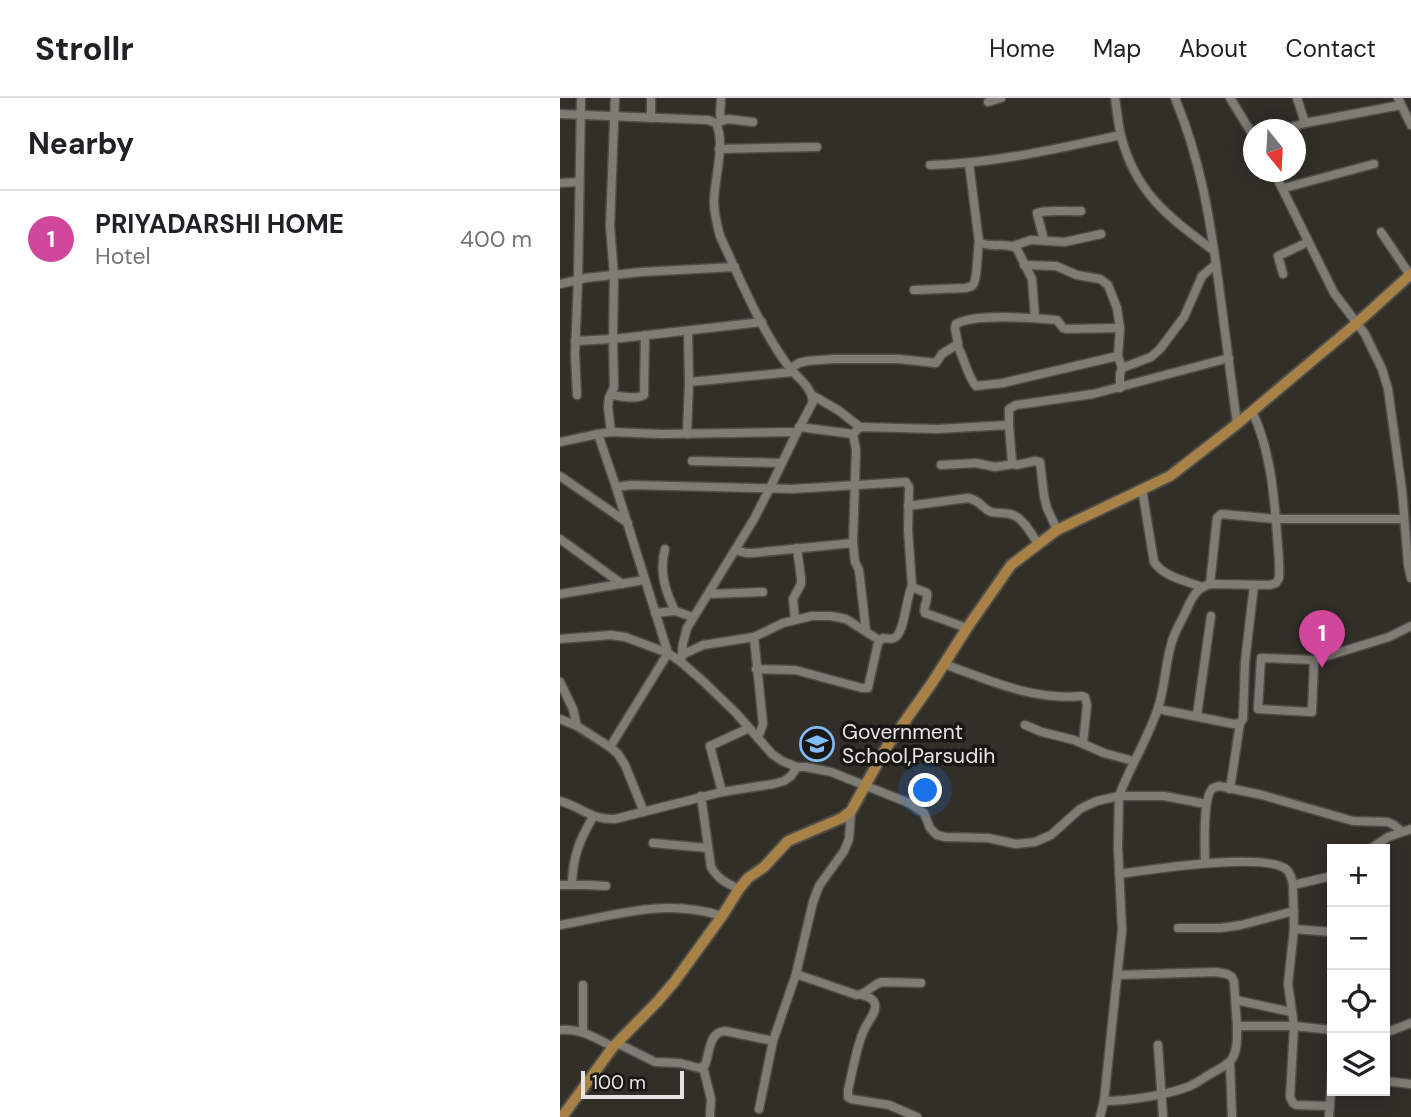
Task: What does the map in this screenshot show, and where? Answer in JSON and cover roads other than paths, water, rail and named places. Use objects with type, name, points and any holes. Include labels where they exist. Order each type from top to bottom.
[{"type":"main road","points":[[562,1117],[615,1045],[675,981],[748,878],[764,867],[788,841],[842,818],[851,811],[886,748],[1011,565],[1057,530],[1170,476],[1237,424],[1411,275]]},
{"type":"street","points":[[577,395],[575,341],[581,98]]},
{"type":"street","points":[[611,432],[608,407],[614,387],[614,276],[610,226],[615,98]]},
{"type":"street","points":[[651,98],[651,118]]},
{"type":"street","points":[[682,658],[687,628],[770,488],[813,402],[812,395],[803,381],[775,348],[720,236],[714,204],[721,98]]},
{"type":"street","points":[[988,102],[1000,98]]},
{"type":"street","points":[[1115,98],[1121,135],[1140,183],[1173,220],[1214,251]]},
{"type":"street","points":[[1175,98],[1195,153],[1205,192],[1237,424]]},
{"type":"street","points":[[1230,98],[1243,119]]},
{"type":"street","points":[[1297,98],[1305,119]]},
{"type":"street","points":[[1306,123],[1400,101],[1411,125]]},
{"type":"street","points":[[560,114],[719,122],[734,119],[753,122]]},
{"type":"street","points":[[930,165],[1038,154],[1121,135]]},
{"type":"street","points":[[719,149],[817,147]]},
{"type":"street","points":[[914,290],[966,288],[975,282],[979,242],[969,163]]},
{"type":"street","points":[[1284,188],[1374,164]]},
{"type":"street","points":[[560,183],[579,182]]},
{"type":"street","points":[[1280,182],[1334,293],[1357,323],[1382,369],[1388,389],[1411,578]]},
{"type":"street","points":[[1044,240],[1037,213],[1081,211]]},
{"type":"street","points":[[1381,232],[1411,275]]},
{"type":"street","points":[[979,242],[985,245],[1013,246],[1044,240],[1065,242],[1101,234]]},
{"type":"street","points":[[1283,274],[1278,256],[1308,242]]},
{"type":"street","points":[[1013,246],[1017,248],[1032,279],[1035,318]]},
{"type":"street","points":[[1122,368],[1151,357],[1160,349],[1184,317],[1202,276],[1216,264]]},
{"type":"street","points":[[1024,265],[1056,266],[1077,275],[1100,279],[1108,285],[1121,328],[1118,356],[1122,368],[1120,388]]},
{"type":"street","points":[[560,284],[661,270],[735,267]]},
{"type":"street","points":[[1118,356],[1010,382],[976,386],[971,382],[957,345],[955,328],[960,322],[1014,317],[1057,320],[1066,329],[1121,328]]},
{"type":"street","points":[[575,341],[762,322]]},
{"type":"street","points":[[687,434],[688,331]]},
{"type":"street","points":[[611,395],[634,398],[644,395],[645,335]]},
{"type":"street","points":[[689,382],[791,370],[799,363],[833,359],[898,359],[936,363],[942,354],[957,345]]},
{"type":"street","points":[[1014,464],[1011,459],[1009,409],[1016,405],[1120,388],[1229,358]]},
{"type":"street","points":[[812,395],[860,427],[937,429],[1009,425]]},
{"type":"street","points":[[1142,489],[1154,562],[1158,569],[1166,574],[1206,585],[1276,583],[1279,578],[1276,519],[1265,447],[1252,411]]},
{"type":"street","points":[[560,442],[611,432],[687,434],[798,430],[853,433],[860,427]]},
{"type":"street","points":[[853,433],[856,450],[853,543],[855,562],[859,569],[866,631]]},
{"type":"street","points":[[598,435],[617,487],[668,653],[610,747]]},
{"type":"street","points":[[692,461],[782,463]]},
{"type":"street","points":[[941,465],[976,463],[995,467],[1035,461],[1041,463],[1047,508],[1057,530]]},
{"type":"street","points":[[560,476],[628,523]]},
{"type":"street","points":[[617,487],[770,488],[906,482],[909,487],[912,586],[898,635],[879,640],[846,619],[831,616],[795,619],[754,637],[703,645],[682,658]]},
{"type":"street","points":[[908,506],[974,499],[991,512],[1014,515],[1038,544]]},
{"type":"street","points":[[1100,1117],[1104,1101],[1122,930],[1119,796],[1158,709],[1175,632],[1195,592],[1206,585],[1219,515],[1276,519],[1404,519]]},
{"type":"street","points":[[560,539],[622,584]]},
{"type":"street","points":[[735,550],[753,553],[853,543]]},
{"type":"street","points":[[795,619],[793,599],[801,584],[797,548]]},
{"type":"street","points":[[665,549],[662,571],[664,584],[675,611]]},
{"type":"street","points":[[560,594],[644,580]]},
{"type":"street","points":[[1230,789],[1240,723],[1243,719],[1246,653],[1254,585]]},
{"type":"street","points":[[912,586],[928,595],[925,613],[967,628]]},
{"type":"street","points":[[709,594],[763,592]]},
{"type":"street","points":[[655,613],[675,611],[693,617]]},
{"type":"street","points":[[1197,715],[1211,616]]},
{"type":"street","points":[[1314,660],[1312,712],[1258,709],[1261,658],[1314,660],[1389,637],[1411,626]]},
{"type":"street","points":[[560,639],[611,635],[625,637],[682,658],[772,754],[782,761],[797,767],[831,772],[919,809],[937,835],[988,838],[1016,844],[1035,842],[1051,835],[1088,805],[1119,796],[1164,796],[1206,804]]},
{"type":"street","points":[[754,637],[763,724],[758,738]]},
{"type":"street","points":[[756,669],[795,670],[865,689],[869,686],[879,640]]},
{"type":"street","points":[[944,664],[1035,694],[1085,697],[1087,705],[1083,743]]},
{"type":"street","points":[[560,682],[573,709],[577,726]]},
{"type":"street","points":[[1158,709],[1240,723]]},
{"type":"street","points":[[560,719],[577,726],[618,754],[644,812]]},
{"type":"street","points":[[1025,725],[1135,761]]},
{"type":"street","points":[[722,792],[710,746],[749,728]]},
{"type":"street","points":[[560,801],[593,817],[615,818],[701,796],[784,781],[797,767]]},
{"type":"street","points":[[1205,863],[1206,804],[1210,792],[1219,786],[1353,821],[1388,822],[1401,831]]},
{"type":"street","points":[[701,796],[711,867],[716,876],[739,889]]},
{"type":"street","points":[[759,1109],[773,1041],[796,974],[813,902],[819,886],[839,861],[849,839],[851,811]]},
{"type":"street","points":[[572,884],[575,852],[593,817]]},
{"type":"street","points":[[1378,844],[1411,828]]},
{"type":"street","points":[[653,843],[707,848]]},
{"type":"street","points":[[1119,874],[1205,863],[1255,863],[1286,869],[1293,885],[1294,911],[1288,984],[1293,1026],[1291,1100],[1296,1105],[1330,1106]]},
{"type":"street","points":[[1293,885],[1327,877]]},
{"type":"street","points":[[560,885],[606,886]]},
{"type":"street","points":[[560,925],[656,908],[684,908],[722,916]]},
{"type":"street","points":[[1178,928],[1221,928],[1294,911]]},
{"type":"street","points":[[1294,929],[1327,932]]},
{"type":"street","points":[[1118,975],[1193,972],[1227,974],[1232,977],[1237,1027],[1237,1044],[1230,1062],[1232,1117]]},
{"type":"street","points":[[796,974],[870,997],[874,1002],[874,1012],[859,1045],[848,1097],[889,1105],[917,1117]]},
{"type":"street","points":[[862,995],[881,982],[921,983]]},
{"type":"street","points":[[583,985],[583,1032]]},
{"type":"street","points":[[1236,1000],[1291,1012]]},
{"type":"street","points":[[1390,1031],[1411,1023]]},
{"type":"street","points":[[1237,1027],[1293,1026],[1327,1029]]},
{"type":"street","points":[[560,1030],[583,1032],[655,1062],[703,1067]]},
{"type":"street","points":[[703,1067],[707,1062],[713,1037],[719,1031],[773,1041]]},
{"type":"street","points":[[1158,1045],[1163,1117]]},
{"type":"street","points":[[1104,1101],[1123,1101],[1182,1089],[1194,1085],[1230,1062]]},
{"type":"street","points":[[703,1067],[711,1099],[710,1117]]},
{"type":"street","points":[[1390,1082],[1411,1084]]},
{"type":"street","points":[[1329,1117],[1331,1096]]},
{"type":"place","name":"PRIYADARSHI HOME","points":[[1322,668]]},
{"type":"place","name":"Government School,Parsudih","points":[[817,744]]}]
